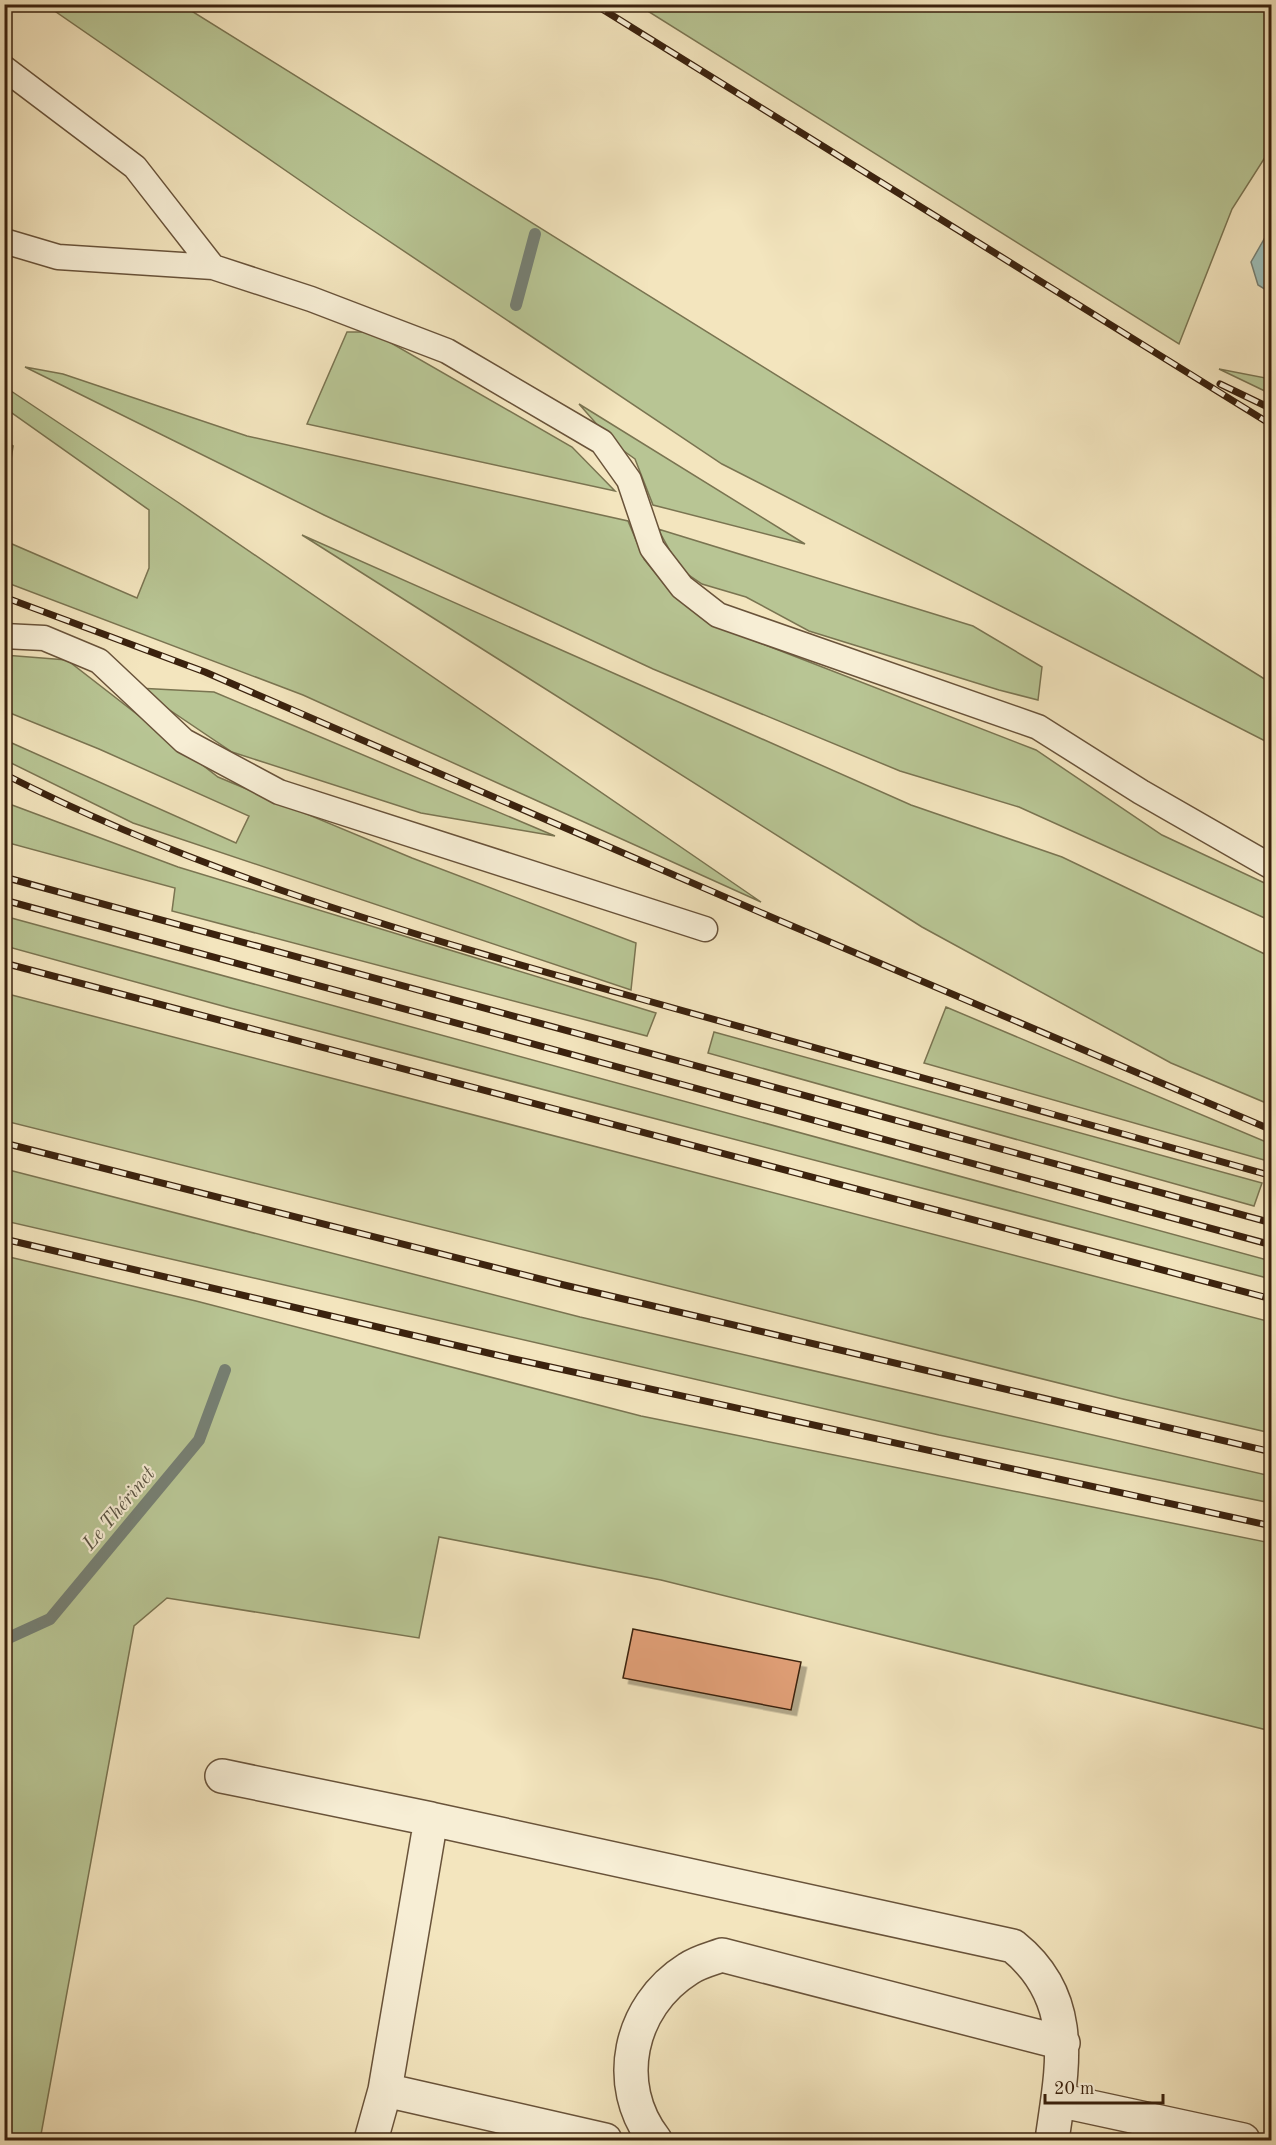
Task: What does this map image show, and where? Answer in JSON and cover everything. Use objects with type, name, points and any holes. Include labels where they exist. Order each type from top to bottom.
[{"type":"street","points":[[222,1776],[431,1819],[1014,1946],[1041,1973],[1058,2014],[1063,2043],[1052,2140]]},
{"type":"street","points":[[371,2140],[385,2090],[431,1819]]},
{"type":"street","points":[[655,2140],[644,2126],[632,2092],[631,2056],[641,2021],[661,1991],[689,1968],[722,1955],[1063,2043]]},
{"type":"street","points":[[385,2090],[605,2140]]},
{"type":"street","points":[[1058,2100],[1243,2140]]},
{"type":"lane","points":[[4,68],[135,167],[213,267]]},
{"type":"lane","points":[[4,241],[58,257],[213,267],[311,299],[447,351],[602,442],[629,480],[652,548],[682,587],[718,615],[1038,728],[1141,792],[1272,867]]},
{"type":"lane","points":[[4,636],[44,638],[99,661],[184,741],[279,792],[705,929]]},
{"type":"green space","points":[[46,5],[182,5],[1271,683],[1271,744],[722,464],[350,215]]},
{"type":"green space","points":[[638,5],[1271,5],[1271,148],[1232,209],[1179,344]]},
{"type":"green space","points":[[347,332],[372,332],[572,447],[615,491],[307,424]]},
{"type":"green space","points":[[25,367],[63,374],[247,436],[628,521],[644,559],[669,590],[727,630],[1036,750],[1162,835],[1271,886],[1271,916],[1269,920],[1019,807],[900,771],[653,669],[324,515]]},
{"type":"green space","points":[[1219,369],[1271,379],[1271,394]]},
{"type":"green space","points":[[5,387],[179,503],[761,902],[303,695],[5,582],[5,541],[137,598],[149,568],[149,510],[5,408]]},
{"type":"green space","points":[[579,404],[805,544],[653,505],[635,459],[614,444]]},
{"type":"green space","points":[[5,441],[13,446],[5,502]]},
{"type":"green space","points":[[658,529],[973,626],[1042,667],[1038,700],[809,631],[746,597],[702,584],[680,569]]},
{"type":"green space","points":[[302,535],[911,805],[1062,857],[1271,957],[1271,1105],[1171,1063],[922,927]]},
{"type":"green space","points":[[4,655],[67,660],[218,777],[412,858],[636,943],[631,990],[133,823],[5,760],[5,740],[236,843],[249,816],[99,749],[5,711]]},
{"type":"green space","points":[[137,688],[214,692],[555,836],[421,813],[232,752]]},
{"type":"green space","points":[[4,802],[178,867],[656,1013],[647,1036],[172,911],[175,888],[5,842]]},
{"type":"green space","points":[[4,916],[1271,1261],[1271,1279],[230,1008],[5,946]]},
{"type":"green space","points":[[4,993],[1271,1322],[1271,1433],[1123,1399],[5,1121]]},
{"type":"green space","points":[[946,1007],[1271,1144],[1271,1162],[924,1063]]},
{"type":"green space","points":[[714,1032],[1262,1183],[1254,1206],[708,1053]]},
{"type":"green space","points":[[5,1169],[580,1317],[1271,1476],[1271,1503],[939,1435],[5,1221]]},
{"type":"green space","points":[[5,1256],[196,1301],[641,1416],[1271,1543],[1271,1731],[661,1580],[439,1537],[419,1638],[167,1598],[134,1626],[40,2140],[5,2140]]},
{"type":"water","points":[[1271,227],[1271,293],[1258,285],[1251,262]]},
{"type":"building","points":[[633,1629],[801,1662],[791,1710],[623,1678]]},
{"type":"waterway","name":"Le Thérinet","points":[[516,305],[535,234]]},
{"type":"waterway","name":"Le Thérinet","points":[[4,1640],[50,1619],[199,1440],[225,1370]]},
{"type":"railway","points":[[594,4],[1272,425]]},
{"type":"railway","points":[[1220,384],[1272,409]]},
{"type":"railway","points":[[4,597],[205,672],[778,920],[1272,1130]]},
{"type":"railway","points":[[4,774],[79,810],[234,874],[393,927],[1272,1176]]},
{"type":"railway","points":[[4,877],[1272,1223]]},
{"type":"railway","points":[[4,900],[1272,1245]]},
{"type":"railway","points":[[4,963],[1272,1299]]},
{"type":"railway","points":[[4,1143],[564,1285],[1272,1452]]},
{"type":"railway","points":[[4,1239],[501,1356],[1272,1526]]}]
